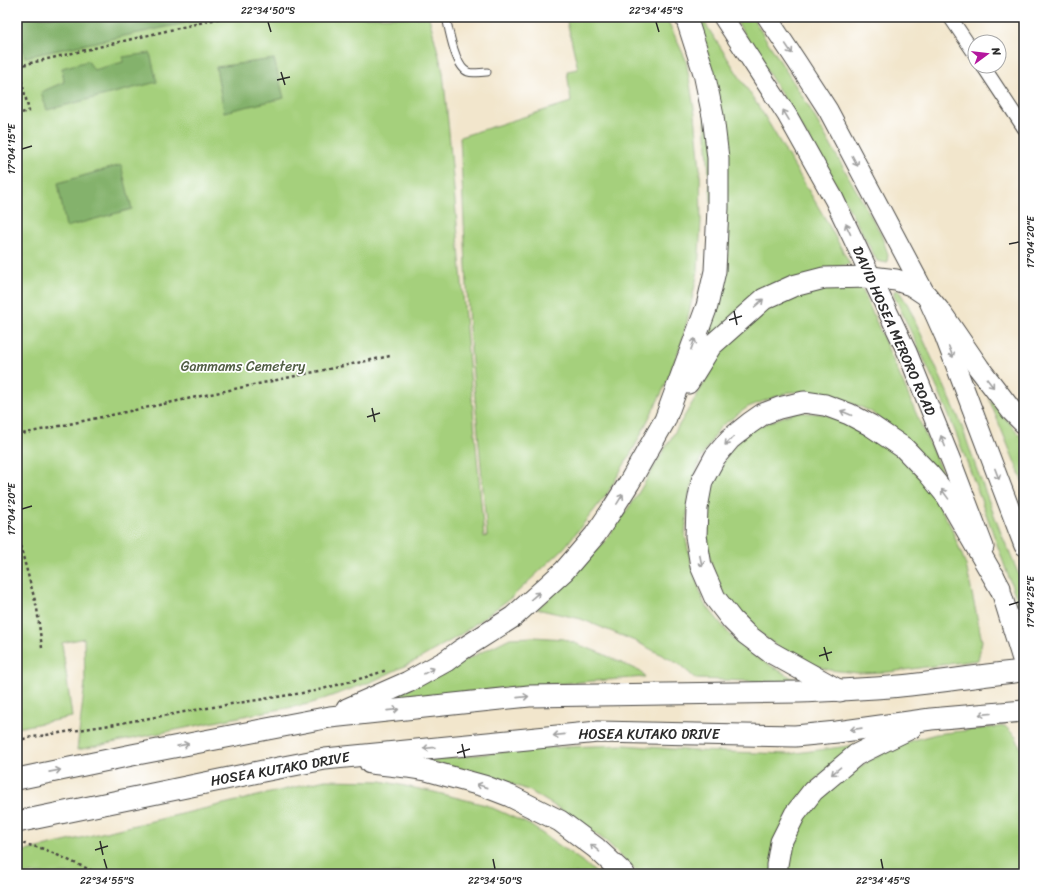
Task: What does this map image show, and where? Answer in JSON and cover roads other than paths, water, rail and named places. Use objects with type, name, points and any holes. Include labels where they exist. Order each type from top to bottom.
[{"type":"main road","points":[[665,420],[707,306],[716,271],[718,208],[718,158],[716,137],[704,73],[686,17]]},
{"type":"main road","name":"DAVID HOSEA MERORO ROAD","points":[[723,17],[787,115],[834,199],[907,352],[1000,588],[1009,622],[1024,666]]},
{"type":"main road","points":[[767,17],[828,110],[926,295],[944,335],[1024,546]]},
{"type":"main road","points":[[330,717],[408,682],[446,662],[513,617],[564,571],[595,535],[610,513],[665,420],[712,346],[764,299],[793,286],[824,278],[871,277],[896,280],[911,285],[926,295],[942,314],[979,368],[1011,410],[1024,423]]},
{"type":"main road","points":[[840,691],[770,652],[746,634],[732,620],[715,598],[701,566],[696,536],[697,508],[702,481],[715,457],[730,439],[750,422],[763,414],[778,408],[804,402],[825,405],[870,425],[904,448],[929,474],[947,496],[1000,588]]},
{"type":"main road","points":[[17,779],[330,717],[529,696],[840,691],[892,687],[1024,671]]},
{"type":"main road","name":"HOSEA KUTAKO DRIVE","points":[[17,822],[325,759],[598,732],[795,736],[837,732],[931,719],[1024,711]]},
{"type":"main road","points":[[777,874],[781,842],[795,814],[813,791],[856,755],[931,719]]},
{"type":"main road","points":[[325,759],[426,770],[484,786],[510,796],[560,821],[596,848],[624,874]]},
{"type":"street","points":[[950,17],[967,42]]},
{"type":"street","points":[[988,74],[1024,128]]},
{"type":"lane","points":[[446,17],[458,62],[462,69],[468,72],[487,72]]},
{"type":"park label","name":"Gammams Cemetery","points":[[243,366]]}]
